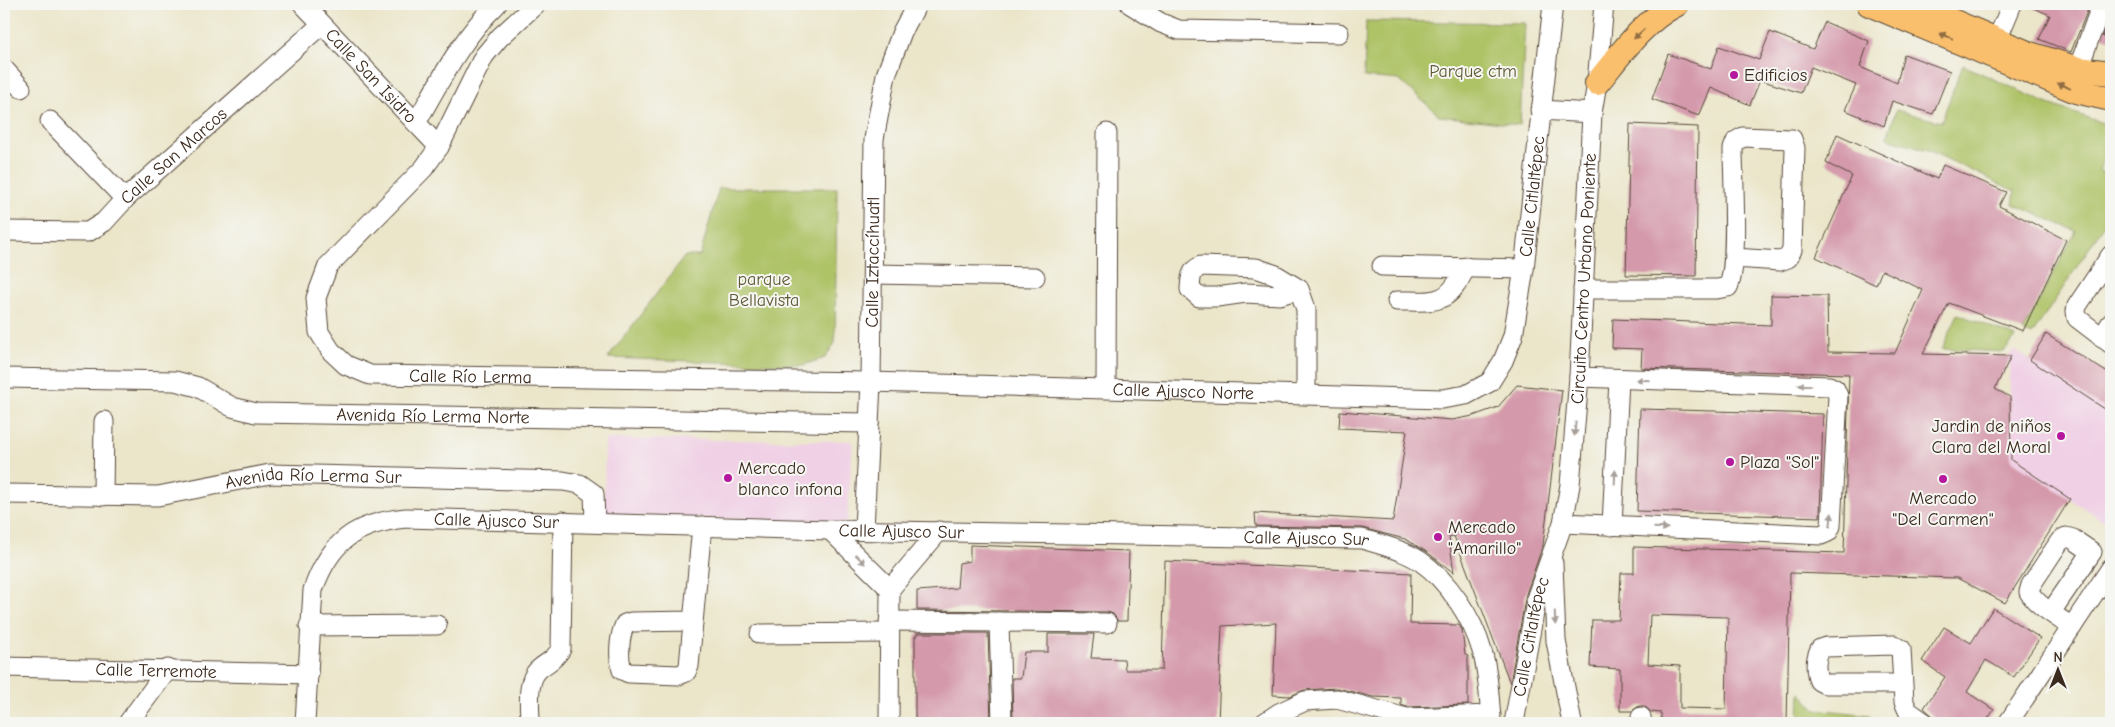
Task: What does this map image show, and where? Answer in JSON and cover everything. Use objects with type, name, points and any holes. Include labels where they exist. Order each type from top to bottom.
[{"type":"main road","points":[[1597,83],[1636,35],[1677,4]]},
{"type":"main road","points":[[1869,4],[2076,91],[2111,99]]},
{"type":"main road","points":[[1918,5],[2030,54],[2078,69],[2111,73]]},
{"type":"street","name":"Calle San Isidro","points":[[303,4],[439,147]]},
{"type":"street","points":[[416,123],[457,52],[482,18],[497,4]]},
{"type":"street","name":"Calle Río Lerma","points":[[536,4],[500,37],[484,56],[439,147],[424,168],[328,266],[316,298],[319,332],[331,351],[346,365],[370,375],[871,382]]},
{"type":"street","name":"Calle Iztaccíhuatl","points":[[864,530],[871,382],[874,139],[886,75],[902,32],[917,4]]},
{"type":"street","points":[[1130,4],[1160,23],[1179,30],[1338,33]]},
{"type":"street","name":"Calle Citlaltépec","points":[[1490,382],[1503,361],[1514,336],[1524,269],[1553,4]]},
{"type":"street","name":"Circuito Centro Urbano Poniente","points":[[1553,552],[1563,523],[1570,485],[1579,377],[1592,113],[1597,83],[1604,4]]},
{"type":"street","points":[[1997,40],[2012,4]]},
{"type":"street","points":[[2078,69],[2102,4]]},
{"type":"street","name":"Calle San Marcos","points":[[4,230],[88,232],[104,222],[125,199],[321,25]]},
{"type":"street","points":[[4,69],[21,88]]},
{"type":"street","points":[[1540,110],[1592,113]]},
{"type":"street","points":[[50,121],[125,199]]},
{"type":"street","points":[[1106,388],[1107,133]]},
{"type":"street","points":[[1583,289],[1717,289],[1728,287],[1732,280],[1734,258],[1733,149],[1736,140],[1743,136],[1792,139],[1795,148],[1792,250],[1788,258],[1780,260],[1734,258]]},
{"type":"street","points":[[2108,335],[2077,318],[2076,311],[2077,306],[2111,254]]},
{"type":"street","points":[[1300,289],[1280,295],[1246,293],[1217,297],[1199,297],[1190,288],[1191,274],[1201,266],[1256,268],[1276,275],[1300,289],[1306,309],[1306,395]]},
{"type":"street","points":[[1382,266],[1524,269]]},
{"type":"street","points":[[1396,301],[1426,301],[1445,298],[1457,285],[1466,267]]},
{"type":"street","points":[[873,274],[1035,276]]},
{"type":"street","points":[[1563,523],[1821,535],[1828,532],[1831,526],[1838,396],[1835,389],[1829,386],[1579,377]]},
{"type":"street","name":"Avenida Río Lerma Norte","points":[[4,378],[175,381],[198,387],[232,408],[256,413],[869,423]]},
{"type":"street","points":[[1612,526],[1619,379]]},
{"type":"street","name":"Calle Ajusco Norte","points":[[871,382],[1442,399],[1466,396],[1490,382]]},
{"type":"street","points":[[103,496],[104,421]]},
{"type":"street","name":"Avenida Río Lerma Sur","points":[[4,494],[158,496],[270,474],[563,481],[580,484],[594,494],[595,522]]},
{"type":"street","name":"Calle Ajusco Sur","points":[[305,723],[313,590],[320,571],[339,544],[362,527],[385,520],[406,518],[830,530],[1362,540],[1394,548],[1420,562],[1444,585],[1468,616],[1483,652],[1491,719]]},
{"type":"street","points":[[530,723],[530,690],[537,671],[554,659],[561,649],[563,521]]},
{"type":"street","points":[[693,621],[702,526]]},
{"type":"street","points":[[830,530],[890,589]]},
{"type":"street","points":[[889,723],[890,589],[939,531]]},
{"type":"street","points":[[2072,627],[2033,598],[2029,592],[2030,585],[2060,541],[2066,537],[2073,539],[2092,552],[2111,555]]},
{"type":"street","points":[[1553,552],[1556,641],[1572,723]]},
{"type":"street","name":"Calle Citlaltépec","points":[[1514,723],[1537,596],[1553,552]]},
{"type":"street","points":[[2052,612],[2092,552]]},
{"type":"street","points":[[2008,723],[2111,568]]},
{"type":"street","points":[[999,622],[1002,722]]},
{"type":"street","points":[[760,634],[999,622],[1107,623]]},
{"type":"street","points":[[310,626],[436,625]]},
{"type":"street","name":"Calle Terremote","points":[[4,667],[168,669],[309,674]]},
{"type":"street","points":[[128,723],[168,669]]},
{"type":"street","points":[[1903,684],[1904,702],[1908,711],[1925,723]]},
{"type":"street","points":[[1264,723],[1279,713],[1305,701],[1337,699],[1406,721],[1491,719]]},
{"type":"shaded area","name":"Jardin de niños Clara del Moral","points":[[2014,350],[2111,413],[2111,526],[2011,460],[2009,356]]},
{"type":"shaded area","name":"Mercado blanco infona","points":[[605,439],[853,441],[847,523],[604,515]]},
{"type":"green space","name":"Parque ctm","points":[[1366,21],[1525,23],[1520,125],[1440,116],[1399,80],[1364,77]]},
{"type":"green space","points":[[1963,65],[2046,103],[2111,126],[2111,145],[2099,170],[2111,178],[2111,215],[2032,335],[2023,331],[2076,231],[2013,204],[2015,191],[1928,150],[1887,138],[1896,110],[1941,122]]},
{"type":"green space","name":"parque Bellavista","points":[[719,188],[837,188],[835,343],[825,358],[803,365],[608,358],[685,256],[700,256]]},
{"type":"green space","points":[[1958,314],[2016,337],[2004,352],[1942,349]]},
{"type":"green space","points":[[1800,692],[1815,709],[1870,715],[1865,723],[1799,723]]},
{"type":"building","points":[[2024,4],[2090,4],[2071,52],[2039,39],[2050,15]]},
{"type":"building","points":[[2111,11],[2111,40],[2102,36]]},
{"type":"building","name":"Edificios","points":[[1825,22],[1869,41],[1860,67],[1897,83],[1904,54],[1950,71],[1933,114],[1892,101],[1884,126],[1845,110],[1856,85],[1811,67],[1801,93],[1760,80],[1750,105],[1711,88],[1699,116],[1652,99],[1668,54],[1711,69],[1719,46],[1759,60],[1770,32],[1813,49]]},
{"type":"building","points":[[1630,124],[1698,127],[1696,276],[1626,275]]},
{"type":"building","points":[[1837,134],[1937,179],[1943,165],[2006,192],[1999,206],[2066,240],[2023,331],[1949,303],[1923,354],[2011,356],[1995,389],[2010,397],[2011,460],[2070,499],[2005,603],[1957,578],[1790,573],[1787,723],[1661,723],[1661,713],[1651,712],[1644,706],[1639,706],[1632,711],[1620,711],[1620,669],[1590,667],[1592,620],[1619,620],[1621,573],[1634,573],[1634,547],[1844,553],[1849,374],[1641,368],[1642,349],[1612,348],[1613,319],[1771,325],[1771,295],[1827,296],[1828,352],[1895,353],[1923,290],[1882,270],[1876,285],[1816,257],[1852,176],[1826,163]],"holes":[[[1650,615],[1728,617],[1726,709],[1680,708],[1680,666],[1648,664]]]},
{"type":"building","points":[[2046,334],[2111,375],[2111,413],[2030,360]]},
{"type":"building","name":"Mercado \"Amarillo\"","points":[[1517,385],[1562,390],[1543,545],[1526,594],[1510,683],[1454,536],[1449,537],[1454,573],[1427,552],[1405,539],[1362,528],[1256,526],[1255,513],[1393,521],[1407,431],[1339,428],[1340,411],[1452,420],[1473,416],[1498,407]]},
{"type":"building","name":"Plaza \"Sol\"","points":[[1640,409],[1823,414],[1820,517],[1637,511]]},
{"type":"building","points":[[970,545],[1129,551],[1127,621],[1118,621],[1113,614],[1107,612],[917,610],[917,591],[957,588],[959,563],[970,561]]},
{"type":"building","points":[[1165,561],[1411,573],[1410,624],[1459,625],[1462,630],[1465,655],[1468,656],[1468,705],[1407,707],[1401,705],[1401,698],[1373,697],[1337,688],[1304,690],[1290,696],[1273,695],[1276,623],[1222,626],[1218,723],[1031,723],[1013,720],[1012,678],[1021,678],[1024,652],[1048,652],[1048,634],[1094,634],[1091,658],[1124,659],[1125,670],[1162,670]]},
{"type":"building","points":[[1993,608],[2040,638],[2014,677],[1986,660],[1967,692],[1994,710],[1985,723],[1936,723],[1935,718],[1924,708],[1945,677],[1922,661],[1944,627],[1971,643]]},
{"type":"building","points":[[917,633],[988,633],[991,723],[915,723],[915,636],[917,636]]},
{"type":"place","name":"Edificios","points":[[1734,75]]},
{"type":"place","name":"Jardin de niños Clara del Moral","points":[[2061,436]]},
{"type":"place","name":"Plaza \"Sol\"","points":[[1730,462]]},
{"type":"place","name":"Mercado blanco infona","points":[[728,478]]},
{"type":"place","name":"Mercado \"Del Carmen\"","points":[[1943,479]]},
{"type":"place","name":"Mercado \"Amarillo\"","points":[[1438,537]]}]
